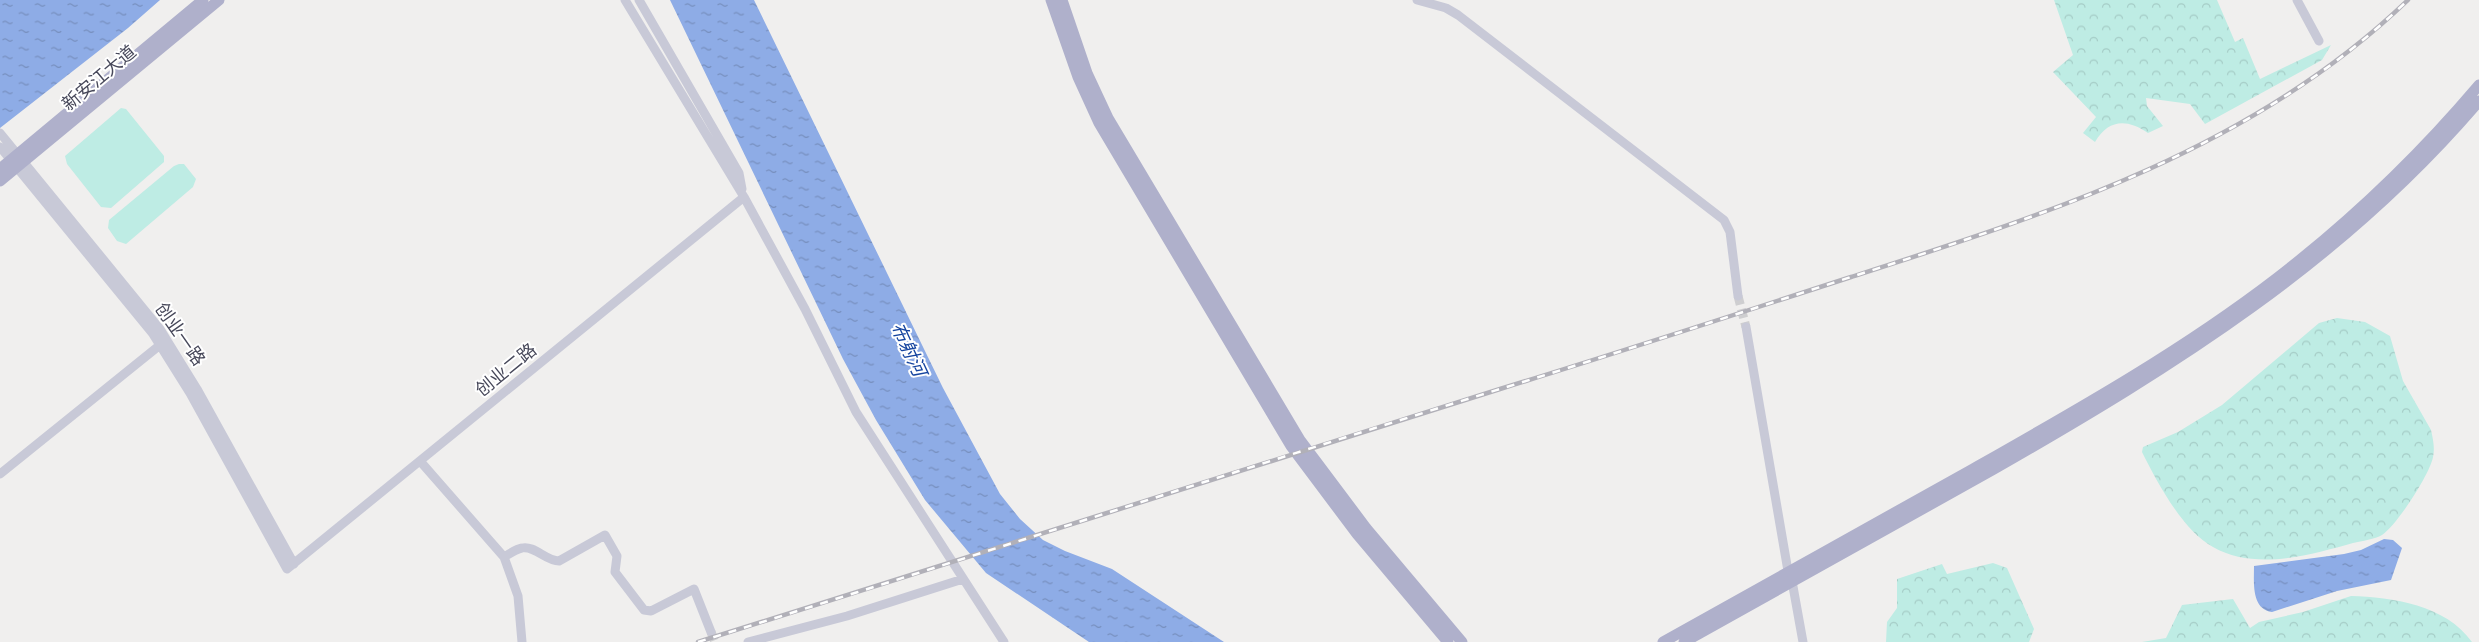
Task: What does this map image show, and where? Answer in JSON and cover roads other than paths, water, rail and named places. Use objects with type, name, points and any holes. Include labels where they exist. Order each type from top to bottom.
[{"type":"main road","name":"新安江大道","points":[[0,181],[17,161],[204,0]]},
{"type":"main road","name":"新安江大道","points":[[0,169],[17,161],[219,0]]},
{"type":"main road","points":[[1051,0],[1078,76],[1103,130],[1291,446],[1357,534],[1448,642]]},
{"type":"main road","points":[[1062,0],[1088,73],[1108,118],[1300,440],[1366,528],[1462,642]]},
{"type":"main road","points":[[1684,642],[1701,638],[1790,576],[2111,390],[2250,298],[2296,263],[2374,196],[2430,142],[2479,86]]},
{"type":"main road","points":[[1663,642],[1790,576],[2116,398],[2256,306],[2303,271],[2382,204],[2437,149],[2479,102]]},
{"type":"street","points":[[626,0],[744,197],[805,309],[856,412],[1004,642]]},
{"type":"street","points":[[638,0],[738,173],[744,197]]},
{"type":"street","points":[[1417,0],[1446,8],[1458,15],[1724,220],[1730,232],[1738,296]]},
{"type":"street","points":[[2298,0],[2319,41]]},
{"type":"street","name":"创业一路","points":[[0,133],[4,147],[164,336],[197,389],[291,566]]},
{"type":"street","name":"创业一路","points":[[17,161],[160,344],[291,566]]},
{"type":"street","name":"创业二路","points":[[291,566],[744,197]]},
{"type":"street","points":[[1746,327],[1803,642]]},
{"type":"street","points":[[0,474],[160,344]]},
{"type":"street","points":[[420,461],[504,557],[518,596],[522,642]]},
{"type":"street","points":[[504,557],[520,548],[526,548],[551,561],[559,561],[605,536],[617,556],[615,572],[644,610],[651,611],[694,589],[711,632]]},
{"type":"street","points":[[748,642],[829,619],[847,616],[963,579]]},
{"type":"water","points":[[0,0],[160,0],[128,28],[0,128]]},
{"type":"water","name":"布射河","points":[[670,0],[754,0],[943,388],[1000,494],[1020,519],[1043,540],[1065,551],[1112,569],[1224,642],[1089,642],[986,573],[925,500],[876,420],[843,359]]},
{"type":"water","points":[[2384,539],[2393,540],[2402,548],[2391,580],[2337,591],[2272,612],[2260,606],[2255,594],[2254,566],[2344,554],[2361,550]]},
{"type":"tunnel","points":[[1738,296],[1746,327]]},
{"type":"tunnel","points":[[711,632],[715,642]]},
{"type":"railway","points":[[698,642],[1675,334],[1926,253],[2074,201],[2146,170],[2216,136],[2284,97],[2348,52],[2408,0]]}]
